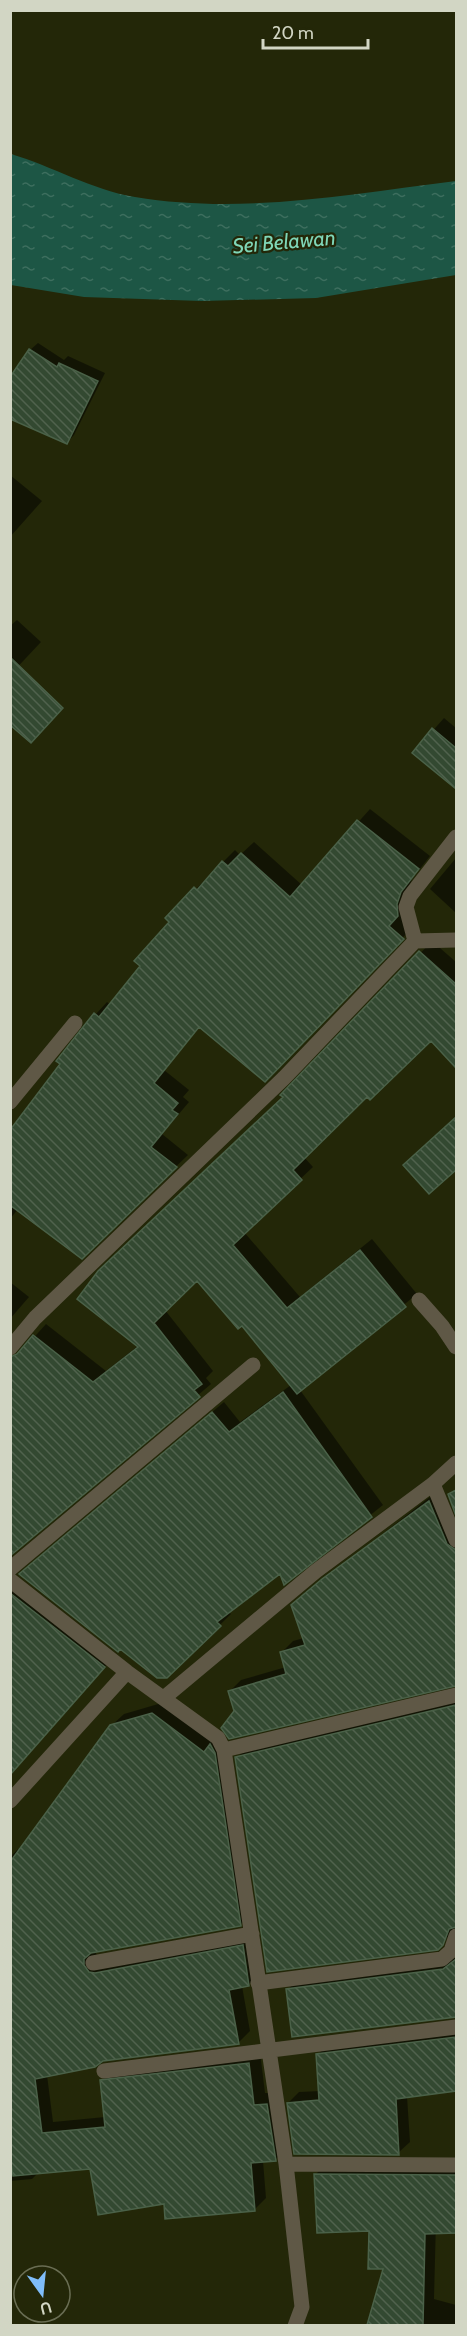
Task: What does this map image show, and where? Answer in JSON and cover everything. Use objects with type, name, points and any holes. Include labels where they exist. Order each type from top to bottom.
[{"type":"street","points":[[415,941],[406,908],[410,896],[456,837]]},
{"type":"street","points":[[10,1348],[35,1318],[284,1078],[415,941],[456,940]]},
{"type":"street","points":[[10,1102],[75,1023]]},
{"type":"street","points":[[419,1300],[442,1326],[456,1347]]},
{"type":"street","points":[[10,1569],[253,1365]]},
{"type":"street","points":[[165,1697],[316,1571],[433,1484],[456,1463]]},
{"type":"street","points":[[433,1484],[456,1540]]},
{"type":"street","points":[[10,1580],[127,1672],[165,1697],[218,1738],[224,1750],[286,2164],[302,2307],[295,2325]]},
{"type":"street","points":[[10,1801],[127,1672]]},
{"type":"street","points":[[224,1750],[456,1695]]},
{"type":"street","points":[[93,1963],[252,1934]]},
{"type":"street","points":[[258,1983],[442,1959],[451,1951],[456,1936]]},
{"type":"street","points":[[104,2071],[456,2027]]},
{"type":"street","points":[[286,2164],[456,2164]]},
{"type":"water","name":"Sei Belawan","points":[[11,154],[119,194],[175,202],[215,204],[296,201],[456,181],[456,275],[316,298],[202,301],[84,297],[11,285]]},
{"type":"building","points":[[29,349],[57,367],[59,363],[98,381],[67,444],[10,419],[10,377]]},
{"type":"building","points":[[10,657],[63,708],[31,743],[10,725]]},
{"type":"building","points":[[432,728],[456,748],[456,789],[412,753]]},
{"type":"building","points":[[357,820],[419,869],[401,892],[397,904],[398,916],[389,926],[404,939],[265,1082],[199,1027],[154,1083],[178,1103],[172,1110],[178,1114],[151,1147],[177,1167],[82,1259],[10,1205],[10,1130],[60,1064],[56,1061],[94,1013],[99,1017],[140,966],[134,961],[169,922],[165,918],[194,887],[197,890],[222,861],[228,866],[241,853],[290,897]]},
{"type":"building","points":[[419,951],[456,984],[456,1068],[431,1041],[370,1100],[367,1097],[293,1170],[302,1180],[233,1245],[287,1308],[360,1250],[406,1307],[297,1394],[242,1326],[238,1329],[197,1281],[154,1323],[202,1384],[194,1390],[200,1397],[10,1556],[10,1357],[17,1354],[33,1335],[93,1382],[138,1347],[77,1299],[98,1271],[283,1097],[280,1095]]},
{"type":"building","points":[[456,1117],[456,1170],[429,1194],[403,1165]]},
{"type":"building","points":[[283,1392],[372,1517],[284,1585],[280,1574],[217,1622],[221,1626],[167,1678],[157,1678],[120,1649],[118,1652],[19,1574],[212,1412],[229,1432]]},
{"type":"building","points":[[456,1490],[456,1516],[448,1494]]},
{"type":"building","points":[[429,1501],[447,1544],[456,1550],[456,1686],[229,1739],[221,1728],[234,1711],[228,1691],[286,1674],[280,1652],[305,1645],[291,1605],[322,1579]]},
{"type":"building","points":[[10,1593],[105,1667],[10,1775]]},
{"type":"building","points":[[456,1705],[456,1927],[449,1929],[443,1945],[438,1950],[267,1972],[235,1757]]},
{"type":"building","points":[[152,1713],[204,1752],[210,1744],[215,1753],[241,1926],[91,1953],[84,1959],[84,1965],[89,1972],[95,1973],[243,1945],[249,1986],[229,1990],[239,2044],[103,2061],[95,2067],[35,2079],[42,2133],[105,2127],[100,2080],[249,2063],[254,2105],[267,2104],[276,2161],[251,2163],[255,2211],[165,2219],[164,2204],[98,2215],[90,2169],[13,2176],[10,2157],[10,1862],[110,1725]]},
{"type":"building","points":[[456,1959],[456,2017],[292,2037],[286,1989],[443,1969]]},
{"type":"building","points":[[456,2037],[456,2091],[396,2099],[399,2155],[294,2154],[287,2103],[319,2100],[316,2054]]},
{"type":"building","points":[[314,2174],[456,2175],[456,2233],[425,2234],[423,2325],[367,2325],[383,2269],[368,2269],[369,2231],[317,2233]]}]
